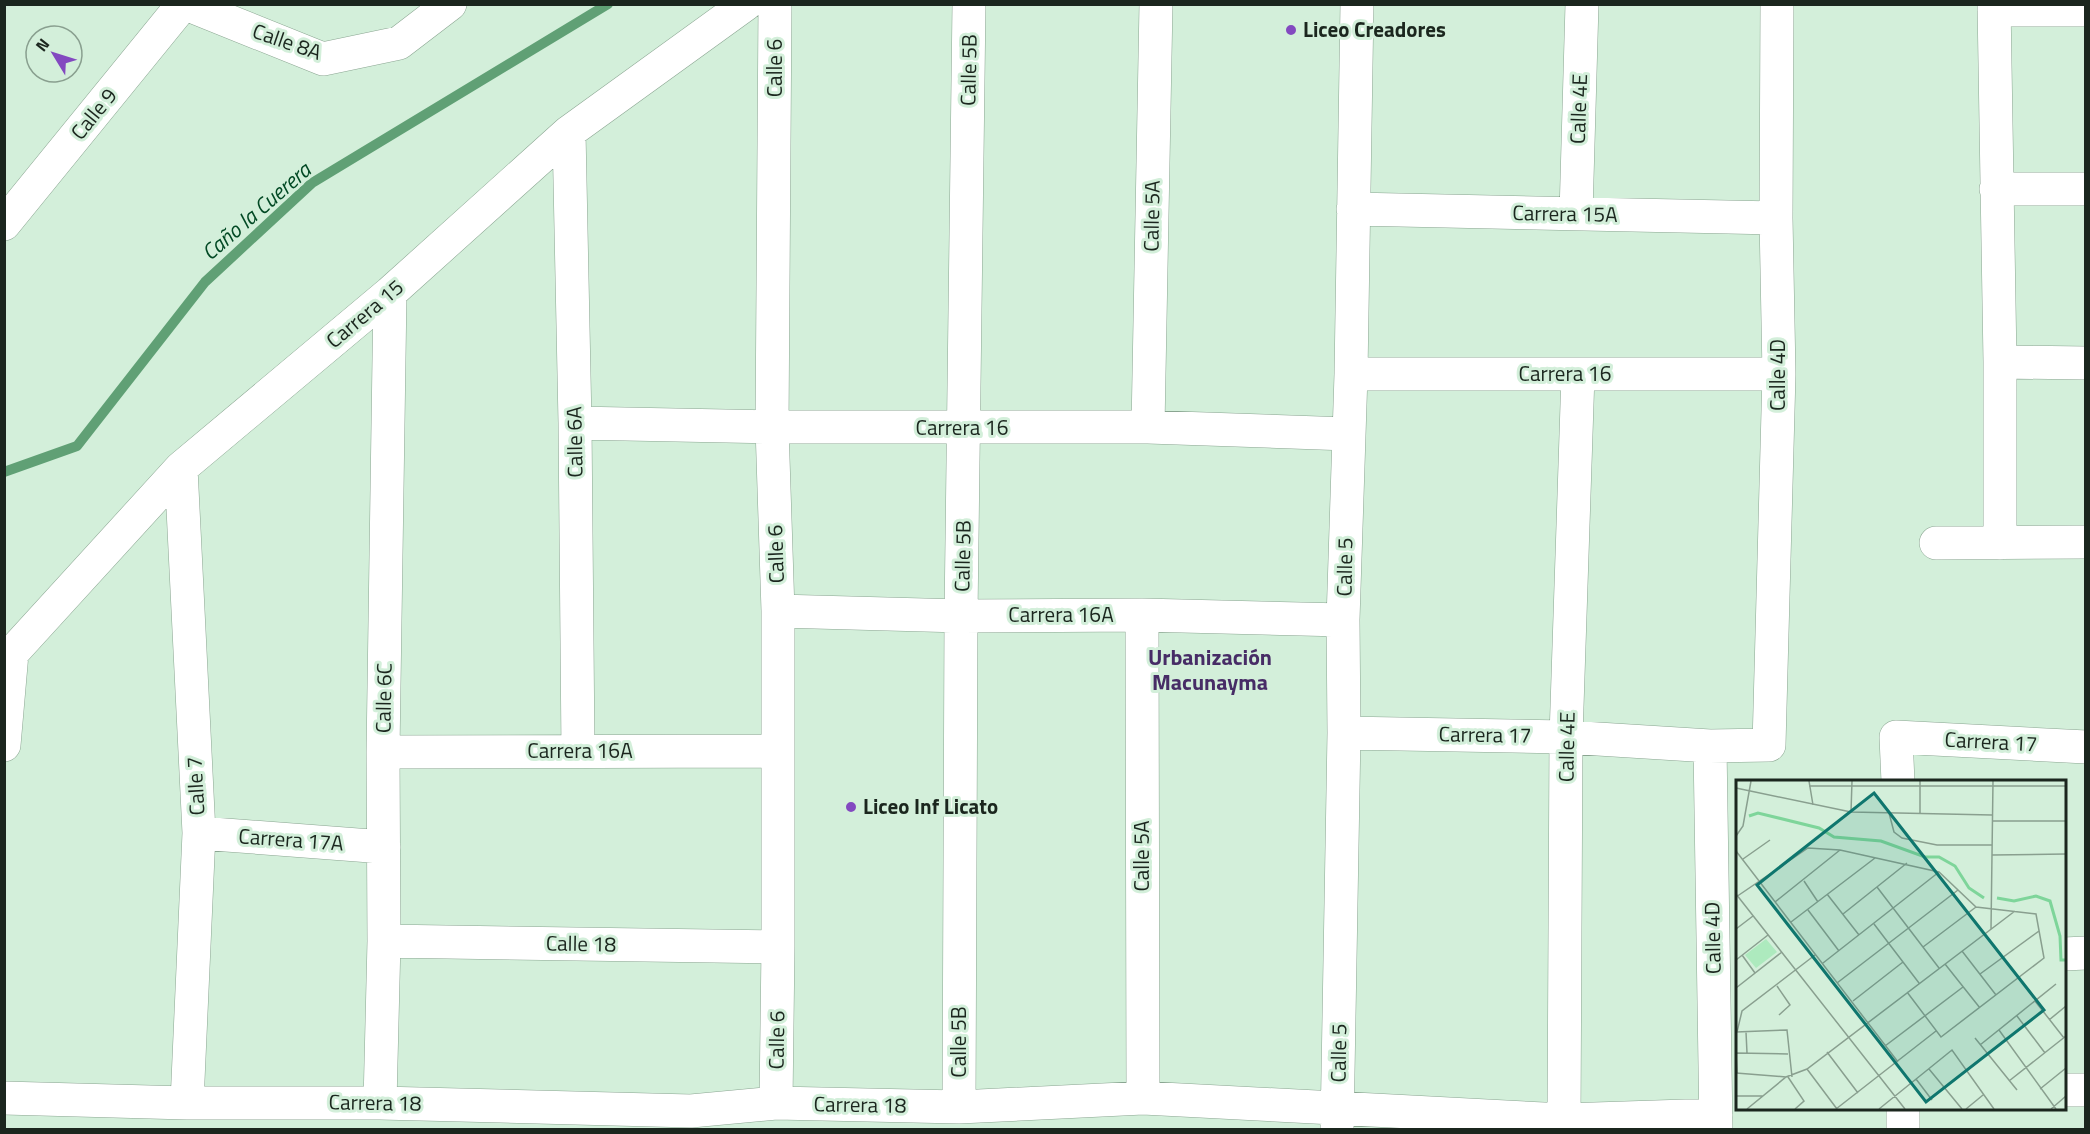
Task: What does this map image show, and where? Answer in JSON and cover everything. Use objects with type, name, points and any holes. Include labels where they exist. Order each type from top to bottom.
[{"type":"street","name":"Calle 8A","points":[[184,4],[323,59],[399,43],[450,4]]},
{"type":"street","name":"Calle 9","points":[[4,224],[184,4]]},
{"type":"street","name":"Carrera 15","points":[[4,745],[12,653],[181,468],[390,293],[569,132],[746,4]]},
{"type":"street","name":"Calle 6","points":[[775,4],[772,427],[778,611],[776,1103]]},
{"type":"street","name":"Calle 5B","points":[[959,1107],[969,4]]},
{"type":"street","name":"Calle 5A","points":[[1148,427],[1156,4]]},
{"type":"street","name":"Calle 5","points":[[1337,1119],[1344,733],[1343,620],[1351,374],[1357,4]]},
{"type":"street","name":"Calle 4E","points":[[1576,214],[1582,4]]},
{"type":"street","name":"Calle 4D","points":[[1769,745],[1779,374],[1776,218],[1777,4]]},
{"type":"street","points":[[2000,543],[2000,362],[1994,7],[2085,10]]},
{"type":"street","name":"Calle 6A","points":[[569,132],[578,751]]},
{"type":"street","points":[[1996,189],[2085,189]]},
{"type":"street","name":"Carrera 15A","points":[[1353,210],[1776,218]]},
{"type":"street","name":"Calle 6C","points":[[380,1103],[384,941],[383,752],[390,293]]},
{"type":"street","points":[[2000,362],[2085,363]]},
{"type":"street","name":"Carrera 16","points":[[1351,374],[1779,374]]},
{"type":"street","name":"Calle 4E","points":[[1564,1120],[1566,737],[1578,374]]},
{"type":"street","name":"Carrera 16","points":[[575,423],[772,427],[1148,427],[1348,434]]},
{"type":"street","name":"Calle 7","points":[[181,468],[199,833],[187,1103]]},
{"type":"street","points":[[1936,543],[2085,542]]},
{"type":"street","name":"Carrera 16A","points":[[778,611],[962,616],[1142,615],[1343,620]]},
{"type":"street","name":"Calle 5A","points":[[1142,615],[1143,1098]]},
{"type":"street","name":"Carrera 17","points":[[1344,733],[1566,737],[1710,746],[1769,745]]},
{"type":"street","name":"Carrera 17","points":[[1898,780],[1896,737],[2085,747]]},
{"type":"street","name":"Calle 4D","points":[[1710,746],[1716,1122]]},
{"type":"street","name":"Carrera 16A","points":[[383,752],[777,751]]},
{"type":"street","name":"Carrera 17A","points":[[199,833],[384,847]]},
{"type":"street","name":"Calle 18","points":[[384,941],[778,946]]},
{"type":"street","points":[[2066,954],[2085,953]]},
{"type":"street","points":[[2066,1090],[2085,1090]]},
{"type":"street","name":"Carrera 18","points":[[4,1098],[187,1103],[380,1103],[691,1120],[776,1103],[959,1107],[1143,1098],[1337,1119],[1716,1122]]},
{"type":"street","points":[[1903,1110],[1903,1130]]},
{"type":"waterway","name":"Caño la Cuerera","points":[[4,472],[77,446],[205,282],[312,183],[608,4]]},
{"type":"place","name":"Liceo Creadores","points":[[1291,30]]},
{"type":"place","name":"Liceo Inf Licato","points":[[851,807]]},
{"type":"district","name":"Urbanización Macunayma","points":[[1210,670]]}]
